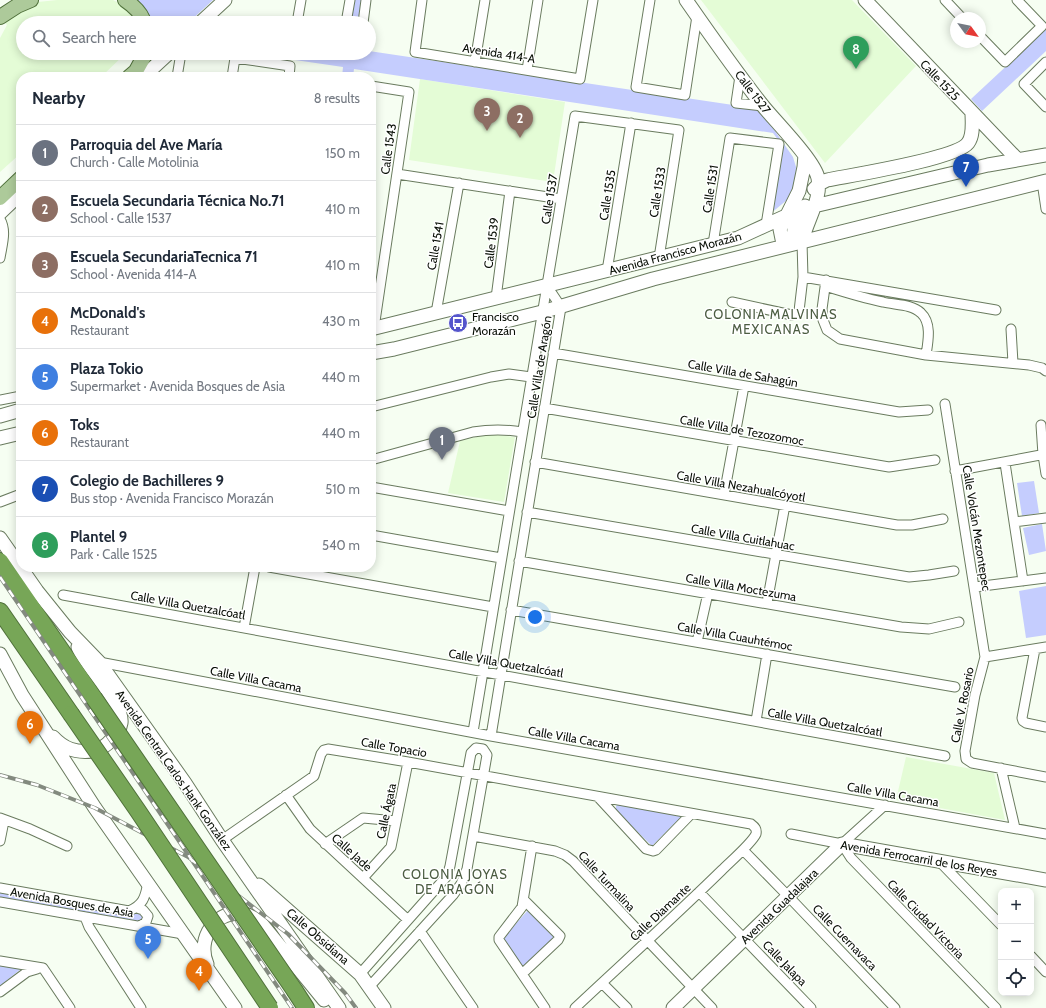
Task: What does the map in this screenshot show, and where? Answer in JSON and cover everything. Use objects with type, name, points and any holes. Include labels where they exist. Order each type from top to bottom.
[{"type":"highway","name":"Avenida Central Carlos Hank González","points":[[0,561],[306,1008]]},
{"type":"highway","points":[[0,611],[143,818],[270,1008]]},
{"type":"main road","points":[[0,6],[7,0]]},
{"type":"main road","points":[[0,17],[17,6],[31,0]]},
{"type":"main road","points":[[125,0],[142,16]]},
{"type":"main road","points":[[135,72],[142,60]]},
{"type":"main road","points":[[0,198],[16,183]]},
{"type":"street","points":[[208,16],[225,0]]},
{"type":"street","points":[[298,16],[301,0]]},
{"type":"street","points":[[347,16],[350,0]]},
{"type":"street","points":[[364,16],[366,0]]},
{"type":"street","name":"Avenida 414-A","points":[[422,0],[415,52],[580,79],[593,0]]},
{"type":"street","points":[[475,62],[486,0]]},
{"type":"street","points":[[527,70],[538,0]]},
{"type":"street","points":[[650,0],[636,87],[685,95],[697,16]]},
{"type":"street","name":"Calle 1527","points":[[686,0],[763,106],[805,155],[816,171],[819,184]]},
{"type":"street","name":"Calle 1525","points":[[864,0],[1017,159]]},
{"type":"street","points":[[945,0],[956,12]]},
{"type":"street","points":[[986,42],[1005,62],[1042,26],[1017,0]]},
{"type":"street","points":[[148,72],[161,60]]},
{"type":"street","points":[[178,72],[180,60]]},
{"type":"street","points":[[233,72],[235,60]]},
{"type":"street","points":[[249,60],[290,66],[289,72]]},
{"type":"street","points":[[1046,62],[1024,84],[1046,107]]},
{"type":"street","points":[[740,76],[736,103],[763,106]]},
{"type":"street","name":"Calle 1543","points":[[376,87],[409,92],[376,309]]},
{"type":"street","points":[[732,302],[795,315],[799,311],[803,277],[796,245],[793,239],[793,233],[818,194],[819,184],[827,180],[940,157],[963,148],[969,142],[972,130],[972,113]]},
{"type":"street","name":"Calle 1537","points":[[547,286],[575,116],[631,123]]},
{"type":"street","name":"Calle 1533","points":[[631,123],[679,130],[659,258]]},
{"type":"street","name":"Calle 1535","points":[[607,271],[631,123]]},
{"type":"street","name":"Calle 1531","points":[[713,244],[730,138],[779,144],[766,225]]},
{"type":"street","points":[[796,245],[780,235],[780,229],[801,185],[805,155]]},
{"type":"street","name":"Avenida Francisco Morazán","points":[[376,327],[738,238],[786,216],[809,208],[973,168],[1046,155]]},
{"type":"street","points":[[940,157],[973,168]]},
{"type":"street","points":[[397,174],[561,198]]},
{"type":"street","points":[[1044,182],[1046,209]]},
{"type":"street","name":"Avenida Francisco Morazán","points":[[376,352],[394,349],[561,307],[653,279],[796,245],[1044,182]]},
{"type":"street","name":"Calle 1541","points":[[436,313],[459,183]]},
{"type":"street","name":"Calle 1539","points":[[496,298],[510,191]]},
{"type":"street","points":[[0,213],[16,198]]},
{"type":"street","points":[[0,219],[4,230],[0,258]]},
{"type":"street","points":[[803,277],[883,302],[913,307],[922,313],[926,321],[929,336],[926,355]]},
{"type":"street","points":[[825,283],[996,310]]},
{"type":"street","points":[[825,283],[822,309],[823,320],[827,330],[833,336],[840,339],[926,355],[1013,363],[1042,368],[1046,371]]},
{"type":"street","name":"Calle Villa de Aragón","points":[[491,736],[561,307],[547,286]]},
{"type":"street","name":"Calle Villa de Aragón","points":[[473,732],[547,286]]},
{"type":"street","points":[[1011,329],[1013,363]]},
{"type":"street","name":"Calle Villa de Sahagún","points":[[553,353],[899,412],[928,410]]},
{"type":"street","points":[[376,406],[491,377],[509,374],[531,377]]},
{"type":"street","points":[[724,495],[744,386]]},
{"type":"street","points":[[0,400],[16,397]]},
{"type":"street","name":"Calle Volcán Mezontepec","points":[[945,404],[985,657]]},
{"type":"street","name":"Calle Villa de Tezozomoc","points":[[544,408],[733,442],[889,467],[935,460]]},
{"type":"street","points":[[0,416],[16,411]]},
{"type":"street","points":[[1041,425],[1046,474]]},
{"type":"street","points":[[376,459],[473,432],[491,429],[505,429],[522,432]]},
{"type":"street","points":[[0,438],[16,434]]},
{"type":"street","points":[[955,471],[1044,455]]},
{"type":"street","name":"Calle Villa Nezahualcóyotl","points":[[535,462],[896,525],[912,525],[943,519]]},
{"type":"street","points":[[1005,463],[1023,581]]},
{"type":"street","points":[[514,482],[532,485]]},
{"type":"street","points":[[376,488],[509,511]]},
{"type":"street","points":[[0,502],[16,496]]},
{"type":"street","points":[[767,603],[785,505]]},
{"type":"street","name":"Calle Villa Cuitlahuac","points":[[527,512],[909,577],[954,571]]},
{"type":"street","points":[[1014,522],[1046,518]]},
{"type":"street","points":[[376,537],[501,558]]},
{"type":"street","name":"Avenida Central Carlos Hank González","points":[[0,538],[16,560]]},
{"type":"street","name":"Calle Villa Moctezuma","points":[[519,561],[901,627],[929,629],[959,622]]},
{"type":"street","name":"Avenida Central Carlos Hank González","points":[[24,572],[70,632],[99,662],[185,783],[222,840],[339,1008]]},
{"type":"street","points":[[244,628],[254,572]]},
{"type":"street","points":[[313,572],[493,607]]},
{"type":"street","points":[[974,587],[1046,578]]},
{"type":"street","points":[[497,587],[515,590]]},
{"type":"street","points":[[697,642],[708,593]]},
{"type":"street","name":"Calle Villa Quetzalcóatl","points":[[63,595],[945,756]]},
{"type":"street","name":"Calle Villa Cuauhtémoc","points":[[511,610],[955,687]]},
{"type":"street","points":[[38,722],[59,743],[68,749],[83,752],[97,750],[107,745],[119,729],[121,722],[119,711],[114,700],[82,657],[70,632]]},
{"type":"street","points":[[985,657],[1046,647]]},
{"type":"street","points":[[1035,649],[1022,715],[1023,721],[1029,724],[1046,727]]},
{"type":"street","points":[[0,654],[22,696],[38,722],[95,808],[235,1008]]},
{"type":"street","points":[[756,721],[768,654]]},
{"type":"street","name":"Calle V. Rosario","points":[[985,657],[975,695],[965,751],[966,759],[972,763],[1001,768]]},
{"type":"street","name":"Calle Villa Cacama","points":[[99,662],[491,736],[1046,834]]},
{"type":"street","points":[[360,974],[447,876],[471,753],[474,749],[480,748],[487,755],[467,869],[453,895],[370,986]]},
{"type":"street","name":"Calle Topacio","points":[[222,840],[314,776],[321,754],[326,749],[468,772],[751,824],[756,830]]},
{"type":"street","name":"Calle Ágata","points":[[363,878],[391,847],[408,762]]},
{"type":"street","points":[[1015,828],[1001,768],[1046,777]]},
{"type":"street","name":"Calle Jade","points":[[286,795],[310,829],[408,920]]},
{"type":"street","points":[[598,797],[646,849],[650,850],[656,850],[691,814]]},
{"type":"street","name":"Avenida Guadalajara","points":[[673,1008],[842,844],[885,805]]},
{"type":"street","points":[[325,844],[363,818],[396,821]]},
{"type":"street","points":[[0,840],[2,820],[30,829],[67,846]]},
{"type":"street","name":"Calle Diamante","points":[[575,1008],[743,850],[754,837],[756,830]]},
{"type":"street","name":"Avenida Ferrocarril de los Reyes","points":[[791,834],[1046,880]]},
{"type":"street","name":"Calle Turmalina","points":[[473,836],[532,846],[565,854],[712,1008]]},
{"type":"street","name":"Calle Ciudad Victoria","points":[[842,844],[851,858],[996,1008]]},
{"type":"street","points":[[532,846],[522,908],[498,937],[545,1008]]},
{"type":"street","name":"Calle Cuernavaca","points":[[743,850],[895,1008]]},
{"type":"street","points":[[939,861],[1000,924]]},
{"type":"street","points":[[450,866],[467,869]]},
{"type":"street","name":"Calle Obsidiana","points":[[244,872],[360,974],[370,986],[384,1008]]},
{"type":"street","name":"Avenida Bosques de Asia","points":[[0,888],[129,911],[137,908],[146,895],[148,883]]},
{"type":"street","name":"Calle Jalapa","points":[[699,892],[811,1008]]},
{"type":"street","points":[[522,974],[558,940],[560,936],[524,900]]},
{"type":"street","name":"Avenida Bosques de Asia","points":[[0,902],[183,934]]},
{"type":"street","name":"Avenida Bosques de Asia","points":[[137,908],[143,910],[148,916],[146,922],[140,926]]},
{"type":"street","points":[[212,975],[205,959],[204,942],[207,932],[216,921],[227,915],[236,913],[246,914],[253,917],[261,924],[306,979],[333,1008]]},
{"type":"street","points":[[85,917],[89,928],[137,1008]]},
{"type":"street","points":[[420,931],[473,1008]]},
{"type":"street","points":[[1034,959],[1046,972]]},
{"type":"street","points":[[0,961],[43,968],[70,1008]]},
{"type":"street","points":[[0,992],[27,972],[34,969],[43,968]]},
{"type":"street","points":[[602,983],[626,1008]]},
{"type":"shaded area","points":[[57,0],[113,0],[119,3],[134,16],[16,16],[16,60],[119,60],[106,72],[16,72],[16,158],[0,172],[0,38],[7,25],[3,21],[16,10],[38,2]]},
{"type":"shaded area","points":[[132,0],[213,0],[196,16],[142,16]]},
{"type":"shaded area","points":[[353,0],[365,0],[363,16],[351,16]]},
{"type":"shaded area","points":[[701,0],[852,0],[916,66],[825,163]]},
{"type":"shaded area","points":[[1046,29],[1046,51],[982,111],[971,99]]},
{"type":"shaded area","points":[[376,52],[760,109],[793,157],[796,167],[795,184],[787,200],[770,214],[781,144],[773,133],[376,72],[354,69],[354,72],[342,72],[343,67],[296,60],[376,60]]},
{"type":"shaded area","points":[[420,79],[565,102],[553,182],[409,160]]},
{"type":"shaded area","points":[[490,434],[515,437],[504,502],[448,493],[460,441]]},
{"type":"shaded area","points":[[1034,481],[1039,513],[1022,516],[1017,483]]},
{"type":"shaded area","points":[[1042,524],[1046,551],[1029,555],[1023,528]]},
{"type":"shaded area","points":[[1046,586],[1046,635],[1026,638],[1019,591]]},
{"type":"shaded area","points":[[906,757],[994,773],[1005,820],[896,800]]},
{"type":"shaded area","points":[[620,803],[683,815],[652,846],[616,811],[616,806]]},
{"type":"shaded area","points":[[0,891],[146,915],[142,923],[0,899]]},
{"type":"shaded area","points":[[528,910],[554,937],[523,967],[503,938]]},
{"type":"shaded area","points":[[0,965],[21,969],[0,986]]},
{"type":"railway","points":[[0,577],[292,1008]]},
{"type":"railway","points":[[0,775],[37,785],[95,808],[188,857],[288,934],[345,993],[356,1008]]},
{"type":"place","name":"Plantel 9","points":[[856,69]]},
{"type":"place","name":"Escuela SecundariaTecnica 71","points":[[487,131]]},
{"type":"place","name":"Escuela Secundaria Técnica No.71","points":[[520,138]]},
{"type":"place","name":"Colegio de Bachilleres 9","points":[[966,187]]},
{"type":"place","name":"Francisco Morazán","points":[[458,323]]},
{"type":"place","name":"Parroquia del Ave María","points":[[442,460]]},
{"type":"place","name":"Toks","points":[[30,744]]},
{"type":"place","name":"Plaza Tokio","points":[[148,959]]},
{"type":"place","name":"McDonald's","points":[[199,991]]},
{"type":"district","name":"COLONIA MALVINAS MEXICANAS","points":[[771,322]]},
{"type":"district","name":"COLONIA JOYAS DE ARAGÓN","points":[[455,882]]}]
